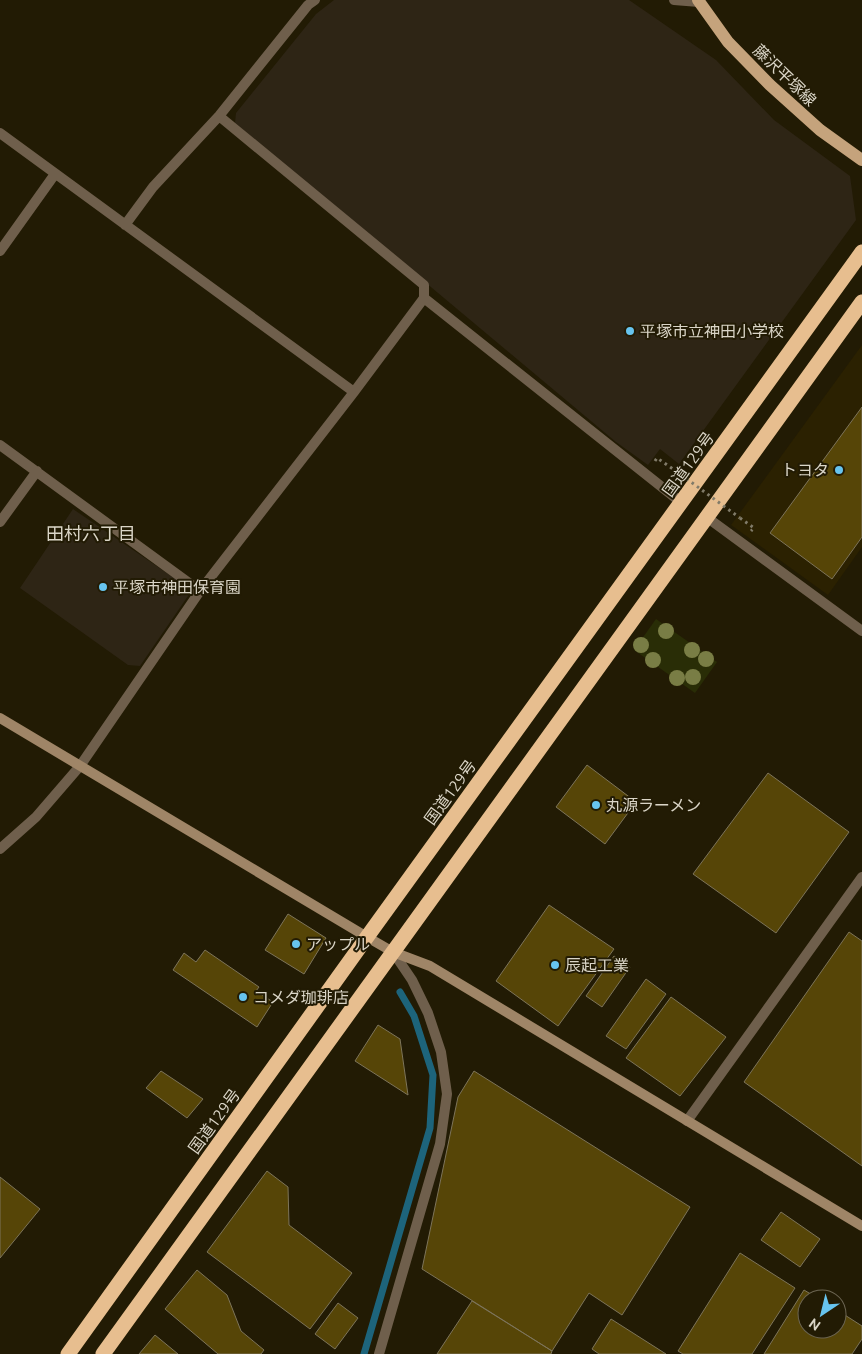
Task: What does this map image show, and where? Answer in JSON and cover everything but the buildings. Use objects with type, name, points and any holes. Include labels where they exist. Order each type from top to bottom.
[{"type":"highway","name":"国道129号","points":[[68,1354],[862,252]]},
{"type":"highway","points":[[103,1354],[705,516],[862,302]]},
{"type":"main road","name":"藤沢平塚線","points":[[698,1],[728,42],[770,85],[820,130],[862,160]]},
{"type":"street","points":[[125,225],[153,187],[218,116],[308,5],[315,0]]},
{"type":"street","points":[[674,0],[698,1]]},
{"type":"street","points":[[0,849],[36,817],[80,766],[200,591],[424,298],[424,284],[218,116]]},
{"type":"street","points":[[0,133],[354,392]]},
{"type":"street","points":[[0,251],[56,174]]},
{"type":"street","points":[[424,298],[682,503]]},
{"type":"street","points":[[0,445],[200,591]]},
{"type":"street","points":[[0,522],[36,471]]},
{"type":"street","points":[[705,516],[862,631]]},
{"type":"street","points":[[0,718],[393,952],[430,966],[862,1226]]},
{"type":"street","points":[[687,1121],[862,877]]},
{"type":"street","points":[[378,1354],[440,1144],[447,1094],[441,1052],[428,1013],[412,980],[393,952]]},
{"type":"path","points":[[676,472],[740,518]]},
{"type":"shaded area","name":"平塚市立神田小学校","points":[[334,0],[629,0],[716,60],[774,120],[850,176],[856,220],[679,464],[660,449],[648,465],[616,442],[235,123],[236,113],[316,14]]},
{"type":"shaded area","name":"トヨタ","points":[[862,345],[862,547],[828,595],[731,525]]},
{"type":"shaded area","name":"平塚市神田保育園","points":[[73,509],[186,586],[188,596],[140,666],[128,665],[20,588]]},
{"type":"green space","points":[[656,619],[717,662],[695,693],[634,650]]},
{"type":"waterway","points":[[364,1354],[430,1128],[433,1075],[414,1016],[400,992]]},
{"type":"place","name":"平塚市立神田小学校","points":[[630,331]]},
{"type":"place","name":"トヨタ","points":[[839,470]]},
{"type":"place","name":"平塚市神田保育園","points":[[103,587]]},
{"type":"place","name":"丸源ラーメン","points":[[596,805]]},
{"type":"place","name":"アップル","points":[[296,944]]},
{"type":"place","name":"辰起工業","points":[[555,965]]},
{"type":"place","name":"コメダ珈琲店","points":[[243,997]]},
{"type":"district","name":"田村六丁目","points":[[91,533]]}]
